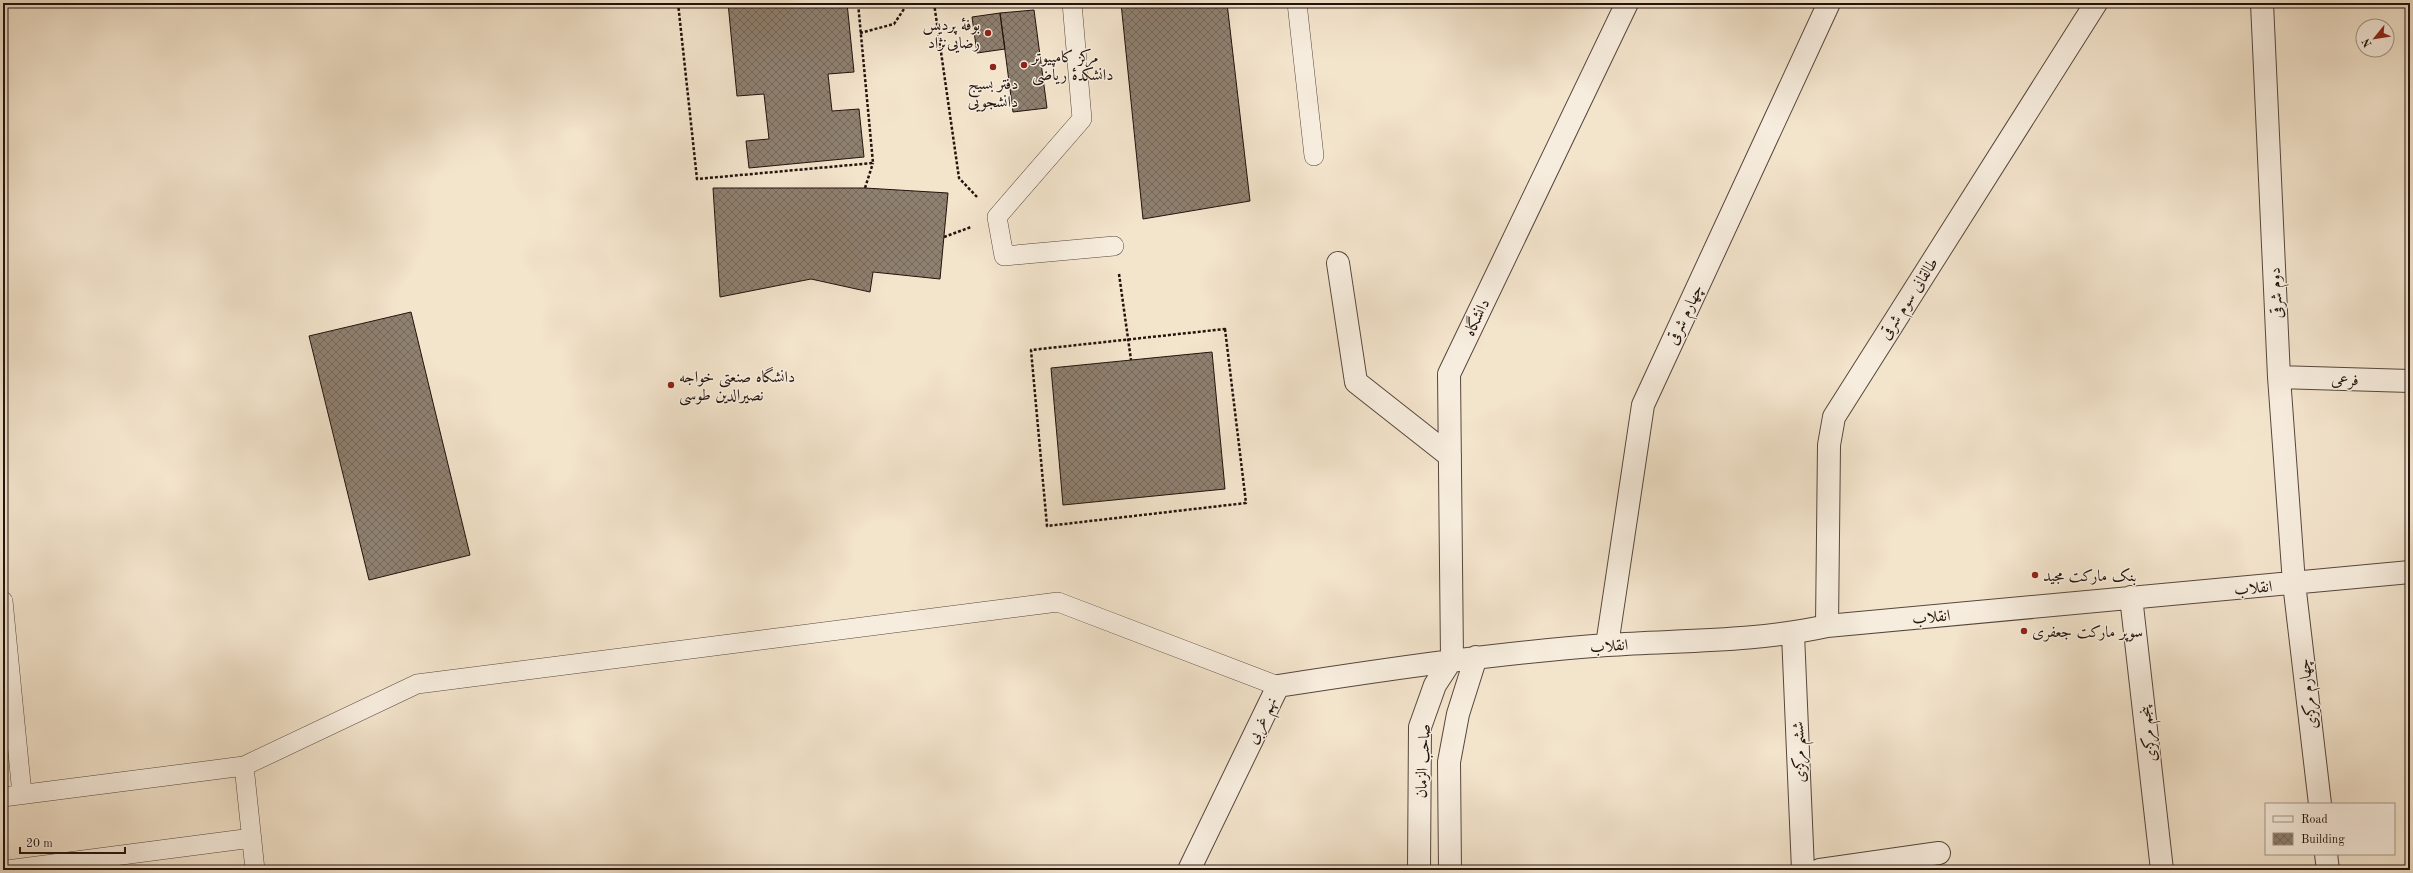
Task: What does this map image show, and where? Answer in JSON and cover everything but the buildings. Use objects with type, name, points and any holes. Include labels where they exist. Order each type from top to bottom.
[{"type":"street","name":"دانشگاه","points":[[1452,659],[1449,374],[1626,3]]},
{"type":"street","name":"چهارم شرقی","points":[[1607,645],[1643,405],[1829,3]]},
{"type":"street","name":"طالقانی سوم شرقی","points":[[1827,626],[1829,445],[1834,417],[2096,3]]},
{"type":"street","name":"دوم شرقی","points":[[2262,3],[2279,377],[2294,583]]},
{"type":"street","points":[[1338,263],[1356,382],[1450,456]]},
{"type":"street","name":"فرعی","points":[[2279,377],[2410,381]]},
{"type":"street","name":"انقلاب","points":[[1452,659],[1607,645],[1793,634],[1827,626],[2410,572]]},
{"type":"street","name":"چهارم مرکزی","points":[[2294,583],[2320,803]]},
{"type":"street","name":"پنجم مرکزی","points":[[2131,597],[2162,870]]},
{"type":"street","name":"ششم مرکزی","points":[[1793,634],[1803,870]]},
{"type":"street","name":"صاحب الزمان","points":[[1450,870],[1449,762],[1458,714],[1476,657]]},
{"type":"street","name":"نهم غربی","points":[[1189,870],[1278,686],[1452,659]]},
{"type":"street","name":"صاحب الزمان","points":[[1419,870],[1420,727],[1435,685],[1452,659]]},
{"type":"street","points":[[1820,870],[1939,853]]},
{"type":"street","points":[[2326,855],[2328,870]]},
{"type":"lane","points":[[1072,3],[1082,120],[998,217],[1004,256],[1114,246]]},
{"type":"lane","points":[[1297,3],[1314,156]]},
{"type":"lane","points":[[3,601],[22,794]]},
{"type":"lane","points":[[3,797],[244,766],[417,684],[1058,602],[1278,686]]},
{"type":"lane","points":[[244,766],[255,870]]},
{"type":"lane","points":[[7,870],[252,838]]},
{"type":"path","points":[[678,3],[697,178],[873,163]]},
{"type":"path","points":[[858,3],[873,163],[865,188]]},
{"type":"path","points":[[860,33],[894,24],[908,3]]},
{"type":"path","points":[[934,3],[959,178],[998,217]]},
{"type":"path","points":[[1114,246],[1131,360]]},
{"type":"path","points":[[1225,329],[1246,503],[1047,526],[1031,350],[1129,339],[1225,329]]},
{"type":"place","name":"بوفهٔ پردیس رضایی‌نژاد","points":[[988,33]]},
{"type":"place","name":"مرکز کامپیوتر دانشکدهٔ ریاضی","points":[[1024,65]]},
{"type":"place","name":"دفتر بسیج دانشجویی","points":[[993,67]]},
{"type":"place","name":"دانشگاه صنعتی خواجه نصیرالدین طوسی","points":[[671,385]]},
{"type":"place","name":"بنک‌ مارکت مجید","points":[[2035,575]]},
{"type":"place","name":"سوپر مارکت جعفری","points":[[2024,631]]}]
